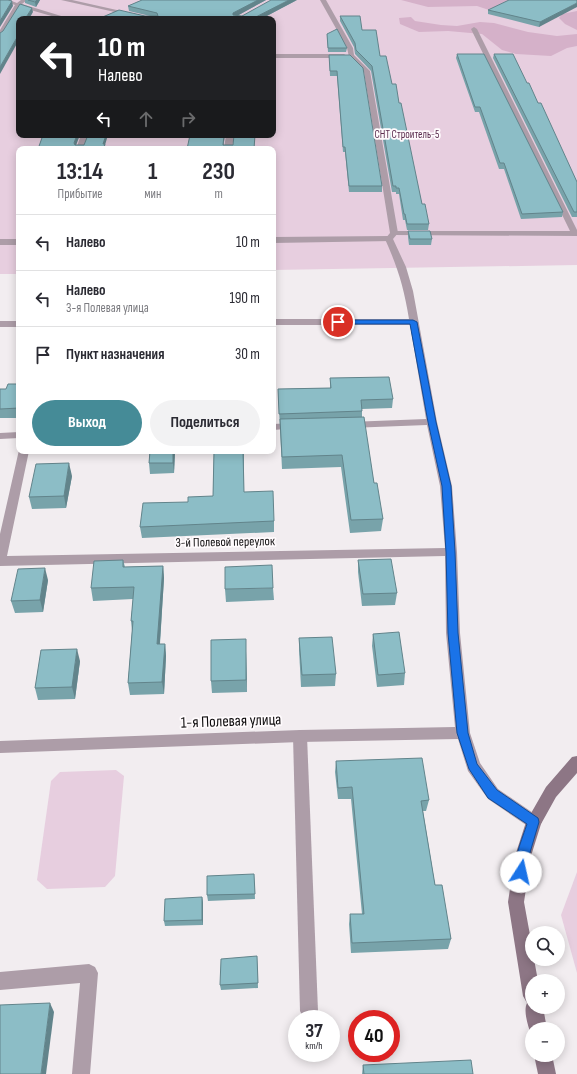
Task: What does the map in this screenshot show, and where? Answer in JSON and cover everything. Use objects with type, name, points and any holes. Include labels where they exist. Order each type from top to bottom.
[{"type":"street","points":[[3,0],[58,16]]},
{"type":"street","points":[[0,35],[19,4],[25,0]]},
{"type":"street","points":[[64,0],[141,16]]},
{"type":"street","points":[[323,0],[350,48],[351,56],[367,71],[392,236],[408,291],[432,422],[446,486],[451,552],[453,633],[463,733],[472,766],[492,794],[534,822]]},
{"type":"street","points":[[119,11],[126,8]]},
{"type":"street","points":[[276,240],[392,236],[576,234],[474,29]]},
{"type":"street","points":[[276,56],[351,56]]},
{"type":"street","points":[[0,242],[16,242]]},
{"type":"street","points":[[276,322],[413,322]]},
{"type":"street","points":[[0,324],[16,324]]},
{"type":"street","points":[[337,425],[432,422]]},
{"type":"street","points":[[276,427],[305,426]]},
{"type":"street","points":[[0,436],[16,435]]},
{"type":"street","points":[[0,561],[23,454]]},
{"type":"street","name":"3-й Полевой переулок","points":[[0,561],[451,552]]},
{"type":"street","name":"1-я Полевая улица","points":[[0,747],[300,736],[463,733]]},
{"type":"street","points":[[300,736],[309,1010]]},
{"type":"street","points":[[528,974],[516,902],[523,856],[534,822],[551,792],[577,762]]},
{"type":"street","points":[[0,981],[89,973],[81,1074]]},
{"type":"street","points":[[544,1062],[547,1074]]},
{"type":"green space","name":"СНТ Строитель-5","points":[[0,0],[577,0],[577,265],[276,270],[276,146],[16,146],[16,274],[0,274]]},
{"type":"green space","points":[[116,770],[124,776],[115,876],[105,887],[47,889],[37,880],[51,781],[60,772]]},
{"type":"green space","points":[[577,872],[577,973],[565,926],[561,915]]},
{"type":"shaded area","points":[[401,0],[512,0],[495,12],[477,6],[428,7]]},
{"type":"shaded area","points":[[577,11],[577,30],[565,24],[559,18],[562,14]]},
{"type":"shaded area","points":[[411,17],[415,21],[441,25],[457,26],[480,22],[494,23],[528,32],[557,36],[577,34],[577,46],[567,48],[551,56],[516,54],[502,50],[482,34],[448,31],[419,32],[400,24],[399,18]]},
{"type":"building","points":[[0,0],[12,1],[0,21]]},
{"type":"building","points":[[142,0],[258,0],[233,13],[233,15],[242,16],[158,16],[157,13],[128,6]]},
{"type":"building","points":[[271,0],[289,0],[258,16],[242,16]]},
{"type":"building","points":[[509,0],[577,0],[577,3],[540,22],[488,10]]},
{"type":"building","points":[[20,4],[32,8],[27,16],[16,16],[16,39],[0,67],[0,33],[3,31]]},
{"type":"building","points":[[119,10],[145,16],[105,16]]},
{"type":"building","points":[[340,16],[360,16],[362,30],[376,30],[380,56],[386,56],[392,84],[396,84],[422,204],[425,204],[429,224],[407,224],[399,188],[393,186],[372,66],[356,50],[355,43]]},
{"type":"building","points":[[337,29],[347,48],[328,48],[327,34]]},
{"type":"building","points":[[457,54],[484,54],[563,212],[522,214],[504,163],[500,163],[480,107],[475,107]]},
{"type":"building","points":[[494,54],[513,54],[538,103],[541,103],[577,182],[577,212],[574,212]]},
{"type":"building","points":[[329,55],[350,55],[363,68],[382,186],[349,186],[345,147],[343,147],[337,71],[330,71]]},
{"type":"building","points":[[42,138],[76,138],[74,143],[75,145],[84,145],[87,138],[105,138],[103,144],[105,144],[104,146],[39,146]]},
{"type":"building","points":[[189,138],[224,138],[223,145],[233,145],[234,138],[255,138],[254,146],[188,146]]},
{"type":"building","points":[[408,231],[430,231],[432,239],[410,239]]},
{"type":"building","points":[[389,377],[393,399],[361,400],[362,411],[279,414],[278,389],[331,388],[330,378]]},
{"type":"building","points":[[8,384],[16,384],[16,408],[0,409],[0,389],[6,389]]},
{"type":"building","points":[[364,417],[374,483],[377,483],[383,519],[351,520],[342,455],[282,457],[280,419]]},
{"type":"building","points":[[150,454],[173,454],[173,463],[149,463]]},
{"type":"building","points":[[214,454],[243,454],[244,492],[273,491],[274,521],[140,527],[143,503],[188,502],[188,497],[213,496]]},
{"type":"building","points":[[69,463],[64,496],[29,497],[36,464]]},
{"type":"building","points":[[391,559],[397,593],[363,594],[358,560]]},
{"type":"building","points":[[123,560],[123,567],[163,566],[157,644],[165,644],[162,682],[128,683],[134,587],[91,588],[94,561]]},
{"type":"building","points":[[272,565],[273,588],[225,589],[225,567]]},
{"type":"building","points":[[45,568],[40,600],[11,601],[18,569]]},
{"type":"building","points":[[399,632],[405,673],[378,675],[373,634]]},
{"type":"building","points":[[332,637],[336,674],[302,675],[299,638]]},
{"type":"building","points":[[246,639],[246,680],[211,681],[211,640]]},
{"type":"building","points":[[77,649],[72,687],[35,688],[41,650]]},
{"type":"building","points":[[422,758],[429,800],[421,801],[435,885],[442,885],[451,939],[352,943],[350,914],[364,914],[352,787],[338,788],[336,761]]},
{"type":"building","points":[[254,874],[255,894],[207,895],[207,876]]},
{"type":"building","points":[[202,897],[202,920],[164,921],[165,899]]},
{"type":"building","points":[[257,956],[258,983],[220,985],[221,959]]},
{"type":"building","points":[[50,1003],[41,1074],[0,1074],[0,1005]]},
{"type":"building","points":[[471,1060],[473,1074],[364,1074],[363,1065]]},
{"type":"route","points":[[338,322],[413,322],[446,486],[451,552],[453,633],[463,733],[472,766],[492,794],[534,822],[523,856],[521,872]]}]
